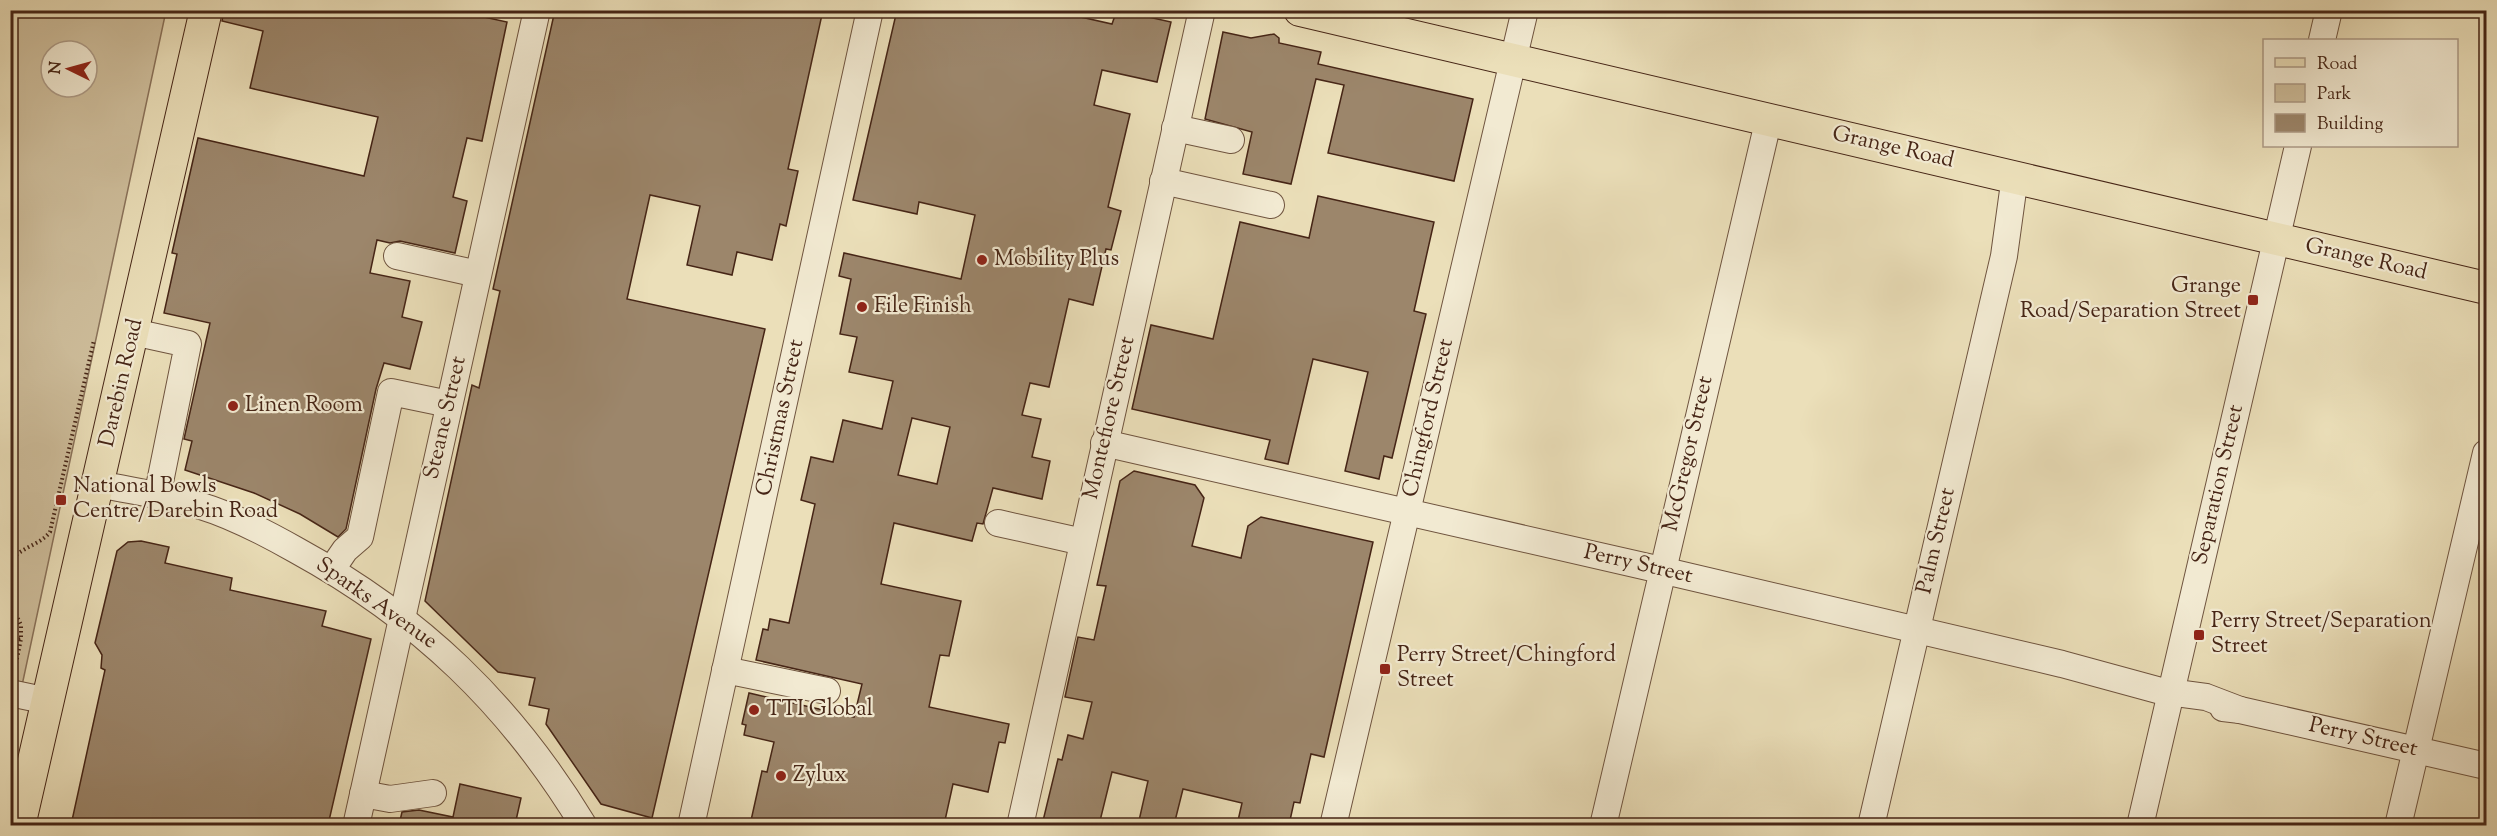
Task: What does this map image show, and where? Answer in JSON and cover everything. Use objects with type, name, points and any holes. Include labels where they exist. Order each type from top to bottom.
[{"type":"main road","name":"Darebin Road","points":[[19,825],[206,10]]},
{"type":"main road","name":"Grange Road","points":[[1300,10],[2487,288]]},
{"type":"street","name":"Steane Street","points":[[356,825],[537,10]]},
{"type":"street","name":"Christmas Street","points":[[692,825],[870,10]]},
{"type":"street","name":"Montefiore Street","points":[[1020,825],[1202,10]]},
{"type":"street","name":"Chingford Street","points":[[1333,825],[1525,10]]},
{"type":"street","points":[[2322,39],[2329,10]]},
{"type":"street","name":"McGregor Street","points":[[1603,825],[1661,570],[1769,118]]},
{"type":"street","points":[[1175,128],[1231,140]]},
{"type":"street","name":"Separation Street","points":[[2140,825],[2298,147]]},
{"type":"street","name":"Palm Street","points":[[1871,825],[2004,256],[2023,207],[2023,178]]},
{"type":"street","points":[[1163,181],[1270,205]]},
{"type":"street","points":[[397,256],[478,274]]},
{"type":"street","points":[[133,332],[188,344],[157,497]]},
{"type":"street","points":[[332,569],[345,550],[360,537],[391,392],[449,404]]},
{"type":"street","name":"Perry Street","points":[[1104,443],[2062,664],[2170,693],[2184,692],[2206,697],[2240,710],[2487,766]]},
{"type":"street","points":[[2398,825],[2487,453]]},
{"type":"street","name":"Sparks Avenue","points":[[99,484],[202,506],[260,530],[332,569],[402,619],[448,656],[506,716],[555,778],[584,825]]},
{"type":"street","points":[[998,524],[1083,542]]},
{"type":"street","points":[[725,670],[827,691]]},
{"type":"street","points":[[10,693],[48,701]]},
{"type":"street","points":[[363,794],[390,799],[433,793]]},
{"type":"path","points":[[10,561],[22,551],[44,540],[50,532],[94,340]]},
{"type":"path","points":[[10,602],[21,625],[18,652]]},
{"type":"path","points":[[10,641],[21,639]]},
{"type":"green space","points":[[11,11],[166,11],[11,737]]},
{"type":"building","points":[[224,10],[452,10],[507,22],[482,141],[467,138],[453,197],[467,201],[455,253],[400,241],[390,243],[377,240],[370,273],[410,281],[402,317],[422,322],[410,369],[384,363],[376,389],[346,529],[338,537],[300,514],[254,493],[185,470],[192,441],[184,439],[210,323],[164,313],[177,254],[172,253],[198,138],[364,176],[378,117],[250,88],[263,31],[222,21]]},
{"type":"building","points":[[555,10],[823,10],[788,169],[798,171],[786,226],[780,224],[772,260],[737,252],[732,275],[687,265],[700,206],[650,195],[627,299],[765,329],[652,818],[601,804],[546,724],[549,709],[529,705],[535,678],[498,672],[425,601],[472,385],[479,388],[500,291],[493,289]]},
{"type":"building","points":[[897,10],[1050,10],[1112,24],[1117,10],[1171,22],[1157,82],[1102,70],[1094,105],[1130,114],[1108,207],[1121,211],[1111,250],[1106,249],[1093,305],[1069,299],[1049,387],[1030,383],[1022,415],[1041,419],[1032,457],[1050,461],[1042,499],[993,488],[983,524],[977,523],[972,541],[894,523],[881,584],[961,601],[949,656],[940,655],[929,707],[1009,724],[1005,743],[999,742],[988,792],[953,784],[944,825],[750,825],[762,771],[767,772],[774,742],[744,735],[746,725],[742,724],[749,693],[854,717],[862,684],[756,660],[763,629],[768,630],[770,619],[789,623],[815,504],[801,500],[811,457],[833,462],[843,420],[882,429],[893,381],[849,372],[857,337],[840,334],[851,279],[839,276],[844,253],[961,279],[975,215],[919,202],[917,214],[853,200]],"holes":[[[912,418],[950,427],[937,484],[898,475]]]},
{"type":"building","points":[[1223,32],[1251,38],[1274,34],[1279,38],[1279,43],[1321,52],[1318,64],[1473,99],[1454,181],[1328,153],[1344,85],[1316,79],[1291,184],[1243,174],[1252,132],[1205,119]]},
{"type":"building","points":[[1318,196],[1434,222],[1414,311],[1426,314],[1392,458],[1384,456],[1379,479],[1345,471],[1368,372],[1313,359],[1288,464],[1265,459],[1270,440],[1132,409],[1151,325],[1213,339],[1240,222],[1309,238]]},
{"type":"building","points":[[1134,471],[1195,485],[1204,498],[1192,546],[1241,558],[1248,526],[1261,517],[1373,542],[1324,757],[1311,754],[1300,803],[1294,802],[1289,825],[1237,825],[1242,803],[1183,789],[1174,825],[1138,825],[1148,781],[1112,772],[1099,825],[1042,825],[1058,759],[1062,760],[1068,735],[1083,739],[1092,702],[1065,697],[1078,637],[1094,640],[1106,586],[1097,585],[1120,481]]},
{"type":"building","points":[[141,541],[169,547],[165,563],[232,578],[230,590],[326,611],[322,626],[371,639],[328,825],[71,825],[105,670],[101,668],[102,655],[95,643],[117,551],[128,542]]},
{"type":"building","points":[[460,784],[521,798],[515,825],[399,825],[402,812],[419,810],[453,817]]},
{"type":"place","name":"Mobility Plus","points":[[982,260]]},
{"type":"place","name":"Grange Road/Separation Street","points":[[2253,300]]},
{"type":"place","name":"File Finish","points":[[862,307]]},
{"type":"place","name":"Linen Room","points":[[233,406]]},
{"type":"place","name":"National Bowls Centre/Darebin Road","points":[[61,500]]},
{"type":"place","name":"Perry Street/Separation Street","points":[[2199,635]]},
{"type":"place","name":"Perry Street/Chingford Street","points":[[1385,669]]},
{"type":"place","name":"TTI Global","points":[[754,710]]},
{"type":"place","name":"Zylux","points":[[781,776]]}]
